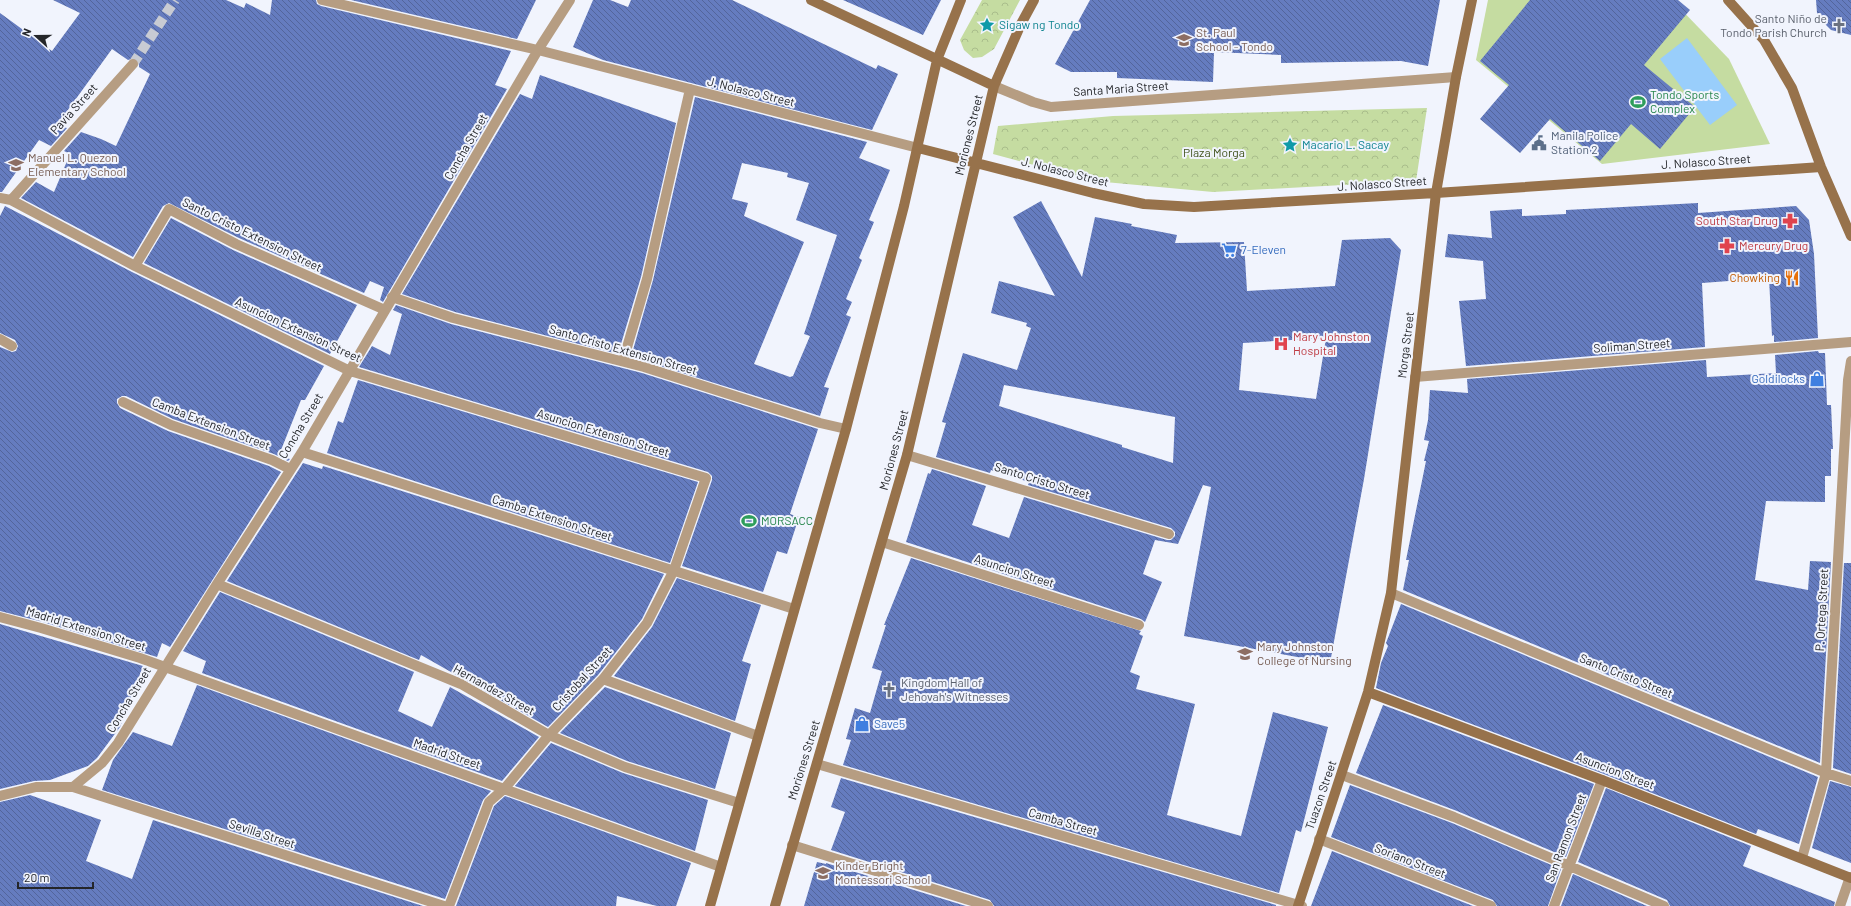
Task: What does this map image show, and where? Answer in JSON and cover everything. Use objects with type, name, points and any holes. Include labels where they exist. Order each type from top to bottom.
[{"type":"street","name":"J. Nolasco Street","points":[[322,0],[538,50],[975,163],[1144,204],[1194,207],[1221,206],[1821,167]]},
{"type":"street","name":"Concha Street","points":[[73,787],[98,768],[118,743],[216,584],[302,452],[538,50],[570,0]]},
{"type":"street","name":"Santa Maria Street","points":[[811,0],[994,86],[1033,102],[1052,107],[1456,77]]},
{"type":"street","points":[[710,906],[846,429],[918,148],[937,60],[961,0]]},
{"type":"street","name":"Moriones Street","points":[[775,906],[907,455],[994,86],[1021,24],[1034,0]]},
{"type":"street","name":"Morga Street","points":[[1368,692],[1391,593],[1436,193],[1456,77],[1472,0]]},
{"type":"street","points":[[1728,0],[1764,40],[1792,88],[1821,167],[1851,236]]},
{"type":"street","name":"Pavia Street","points":[[11,200],[133,64]]},
{"type":"street","points":[[624,361],[647,280],[690,89]]},
{"type":"street","points":[[0,198],[11,200]]},
{"type":"street","name":"Asuncion Extension Street","points":[[11,200],[135,266],[350,371],[706,478]]},
{"type":"street","name":"Santo Cristo Extension Street","points":[[135,266],[169,209],[236,244],[385,310]]},
{"type":"street","name":"Santo Cristo Extension Street","points":[[392,297],[453,318],[624,361],[846,429]]},
{"type":"street","points":[[0,339],[12,346]]},
{"type":"street","name":"Soliman Street","points":[[1415,377],[1851,342]]},
{"type":"street","name":"P. Ortega Street","points":[[1802,858],[1826,773],[1848,380],[1851,361]]},
{"type":"street","name":"Camba Extension Street","points":[[123,402],[171,425],[272,460],[290,469]]},
{"type":"street","name":"Camba Extension Street","points":[[302,452],[794,609]]},
{"type":"street","name":"Santo Cristo Street","points":[[907,455],[1169,534]]},
{"type":"street","name":"Cristobal Street","points":[[449,906],[489,802],[505,788],[549,735],[603,679],[647,623],[674,570],[706,478]]},
{"type":"street","name":"Asuncion Street","points":[[882,542],[1139,625]]},
{"type":"street","name":"Hernandez Street","points":[[216,584],[461,684],[549,735],[625,767],[739,803]]},
{"type":"street","name":"Santo Cristo Street","points":[[1391,593],[1826,773],[1851,781]]},
{"type":"street","name":"Madrid Extension Street","points":[[0,617],[140,658],[164,668]]},
{"type":"street","name":"Madrid Street","points":[[164,668],[505,788],[602,825],[721,867]]},
{"type":"street","points":[[603,679],[758,736]]},
{"type":"street","name":"Asuncion Street","points":[[1368,692],[1602,780],[1851,878]]},
{"type":"street","name":"Tuazon Street","points":[[1299,905],[1319,839],[1342,775],[1368,692]]},
{"type":"street","name":"Camba Street","points":[[817,764],[1299,905]]},
{"type":"street","points":[[1342,775],[1454,817],[1664,906]]},
{"type":"street","name":"San Ramon Street","points":[[1554,906],[1602,780]]},
{"type":"street","points":[[0,796],[36,787],[73,787]]},
{"type":"street","name":"Sevilla Street","points":[[73,787],[444,906]]},
{"type":"street","name":"Soriano Street","points":[[1319,839],[1490,906]]},
{"type":"street","points":[[792,845],[988,906]]},
{"type":"street","points":[[1840,906],[1851,878]]},
{"type":"green space","points":[[982,0],[1020,0],[994,49],[982,57],[973,58],[964,50],[960,40]]},
{"type":"green space","name":"Tondo Sports Complex","points":[[1488,0],[1672,0],[1729,59],[1770,144],[1602,164],[1476,60]]},
{"type":"green space","name":"Plaza Morga","points":[[1427,108],[1416,181],[1213,192],[1094,181],[993,154],[998,126],[1113,116]]},
{"type":"water","points":[[1687,38],[1737,105],[1710,125],[1660,59]]},
{"type":"building","points":[[53,0],[226,0],[244,8],[246,3],[270,15],[272,0],[316,0],[317,4],[321,6],[511,51],[495,85],[507,89],[383,302],[380,300],[384,287],[370,281],[364,293],[239,238],[169,203],[163,206],[133,257],[21,198],[36,182],[54,192],[70,154],[64,151],[81,132],[116,146],[150,74],[139,67],[139,62],[135,58],[128,60],[112,49],[57,125],[67,128],[51,146],[39,140],[2,192],[0,192],[0,13],[52,51],[80,13]]},
{"type":"building","points":[[351,0],[536,0],[517,39]]},
{"type":"building","points":[[593,0],[610,0],[628,7],[631,0],[732,0],[876,69],[878,65],[898,74],[872,130],[603,60],[573,47]]},
{"type":"building","points":[[843,0],[941,0],[923,35]]},
{"type":"building","points":[[1090,0],[1440,0],[1428,66],[1401,61],[1281,63],[1281,55],[1214,52],[1213,82],[1117,78],[1117,72],[1071,72],[1055,64]]},
{"type":"building","name":"Tondo Sports Complex","points":[[1530,0],[1678,0],[1690,10],[1644,65],[1695,107],[1660,149],[1631,124],[1600,161],[1550,119],[1520,153],[1480,119],[1509,85],[1480,61]]},
{"type":"building","name":"Santo Niño de Tondo Parish Church","points":[[1816,0],[1851,0],[1851,35],[1831,30],[1823,22],[1817,13]]},
{"type":"building","points":[[540,75],[676,123],[641,277],[618,354],[455,312],[402,294],[520,94],[532,99]]},
{"type":"building","points":[[695,97],[867,142],[859,158],[890,170],[869,220],[874,222],[859,258],[862,260],[846,299],[852,302],[846,315],[851,317],[824,387],[829,388],[820,416],[631,357],[653,280]],"holes":[[[742,163],[788,173],[787,177],[809,183],[796,220],[837,235],[804,334],[810,336],[793,376],[790,377],[754,364],[804,242],[744,216],[748,203],[732,199]]]},
{"type":"building","points":[[1041,201],[1082,277],[1095,217],[1177,235],[1175,243],[1244,242],[1247,291],[1335,286],[1342,240],[1390,238],[1401,250],[1364,479],[1330,663],[1184,636],[1211,487],[1203,485],[1178,544],[1155,540],[1143,574],[1162,582],[1145,622],[1141,619],[906,542],[928,473],[930,474],[932,469],[986,486],[972,525],[1009,538],[1024,497],[1167,540],[1171,540],[1175,536],[1175,532],[1171,528],[1028,485],[1029,482],[991,470],[990,473],[936,457],[946,423],[942,422],[963,353],[1017,370],[1031,328],[1026,326],[1027,323],[991,313],[999,281],[1055,296],[1013,217]],"holes":[[[1326,338],[1316,399],[1239,390],[1243,343]],[[1004,385],[1175,417],[1173,463],[1122,447],[1122,445],[999,406]]]},
{"type":"building","points":[[1698,203],[1698,213],[1796,206],[1809,220],[1814,254],[1818,338],[1774,342],[1774,335],[1772,336],[1769,278],[1702,283],[1705,347],[1466,366],[1459,301],[1486,299],[1483,261],[1445,257],[1448,234],[1492,238],[1490,211],[1522,209],[1522,216],[1566,214],[1566,210]]},
{"type":"building","points":[[5,206],[132,272],[324,366],[305,400],[301,400],[279,455],[290,459],[288,461],[274,454],[173,419],[126,396],[122,396],[117,399],[117,403],[120,408],[168,431],[269,466],[281,472],[170,647],[162,643],[157,657],[43,622],[0,611],[0,347],[12,352],[16,351],[18,346],[15,340],[0,333],[0,216]]},
{"type":"building","points":[[171,218],[233,250],[357,305],[330,354],[144,263]]},
{"type":"building","points":[[396,305],[451,324],[642,373],[818,429],[790,514],[799,517],[787,554],[777,551],[763,592],[682,566],[712,480],[712,476],[708,472],[359,367],[372,346],[390,355],[402,314],[393,310]]},
{"type":"building","points":[[1818,351],[1819,353],[1825,353],[1827,405],[1831,405],[1833,449],[1831,449],[1831,476],[1825,476],[1825,502],[1766,501],[1755,580],[1808,590],[1810,561],[1831,562],[1820,763],[1403,590],[1409,560],[1406,560],[1429,441],[1424,440],[1428,420],[1430,390],[1468,393],[1467,379],[1706,360],[1707,377],[1776,373],[1775,355]]},
{"type":"building","points":[[358,380],[698,482],[670,563],[327,453],[338,421],[343,423]]},
{"type":"building","points":[[303,463],[322,469],[323,466],[664,574],[642,619],[598,675],[548,727],[421,655],[419,660],[227,581]]},
{"type":"building","points":[[911,558],[1141,631],[1139,634],[1143,636],[1130,672],[1140,676],[1136,689],[1195,704],[1167,815],[1241,836],[1273,712],[1328,727],[1301,832],[1296,830],[1279,893],[843,765],[851,740],[846,739],[855,708],[870,713],[882,671],[872,668],[886,625],[884,625]]},
{"type":"building","points":[[1844,563],[1851,563],[1851,774],[1833,768]]},
{"type":"building","points":[[677,578],[761,605],[742,661],[751,664],[735,721],[614,676],[652,627]]},
{"type":"building","points":[[220,592],[414,672],[398,711],[432,727],[450,687],[539,737],[502,781],[202,673],[206,661],[183,651]]},
{"type":"building","points":[[1401,604],[1818,777],[1799,844],[1758,829],[1756,834],[1604,774],[1376,688],[1381,663],[1388,646],[1386,643]]},
{"type":"building","points":[[0,624],[143,666],[120,727],[97,758],[88,766],[50,780],[34,781],[0,789]]},
{"type":"building","points":[[197,685],[491,791],[483,800],[445,899],[102,790],[113,760],[133,732],[172,746]]},
{"type":"building","points":[[605,687],[731,733],[715,789],[627,761],[560,733]]},
{"type":"building","points":[[1383,705],[1594,784],[1566,857],[1457,811],[1356,773]]},
{"type":"building","points":[[551,743],[623,773],[708,800],[695,851],[515,786]]},
{"type":"building","points":[[841,778],[1276,906],[994,906],[990,900],[831,850],[845,812],[831,807]]},
{"type":"building","points":[[1830,781],[1851,787],[1851,863],[1812,848]]},
{"type":"building","points":[[1350,785],[1452,823],[1561,869],[1548,906],[1497,906],[1493,900],[1331,837]]},
{"type":"building","points":[[1606,788],[1751,846],[1743,866],[1835,902],[1834,906],[1670,906],[1667,900],[1578,862]]},
{"type":"building","points":[[30,795],[101,820],[86,861],[132,879],[153,820],[423,906],[0,906],[0,802]]},
{"type":"building","points":[[505,796],[691,863],[676,906],[657,906],[617,896],[616,906],[456,906],[494,806]]},
{"type":"building","points":[[1332,851],[1473,906],[1311,906]]},
{"type":"building","points":[[817,862],[826,863],[966,906],[804,906]]},
{"type":"building","points":[[1573,874],[1647,906],[1561,906]]},
{"type":"tunnel","points":[[133,64],[175,0]]},
{"type":"place","name":"Sigaw ng Tondo","points":[[987,25]]},
{"type":"place","name":"Santo Niño de Tondo Parish Church","points":[[1839,26]]},
{"type":"place","name":"St. Paul School - Tondo","points":[[1184,40]]},
{"type":"place","name":"Tondo Sports Complex","points":[[1638,102]]},
{"type":"place","name":"Manila Police Station 2","points":[[1539,143]]},
{"type":"place","name":"Macario L. Sacay","points":[[1290,145]]},
{"type":"place","name":"Manuel L. Quezon Elementary School","points":[[16,165]]},
{"type":"place","name":"South Star Drug","points":[[1790,221]]},
{"type":"place","name":"Mercury Drug","points":[[1727,246]]},
{"type":"place","name":"7-Eleven","points":[[1229,250]]},
{"type":"place","name":"Chowking","points":[[1792,278]]},
{"type":"place","name":"Mary Johnston Hospital","points":[[1281,344]]},
{"type":"place","name":"Goldilocks","points":[[1817,379]]},
{"type":"place","name":"MORSACC","points":[[749,521]]},
{"type":"place","name":"Mary Johnston College of Nursing","points":[[1245,654]]},
{"type":"place","name":"Kingdom Hall of Jehovah's Witnesses","points":[[889,690]]},
{"type":"place","name":"Save5","points":[[862,724]]},
{"type":"place","name":"Kinder Bright Montessori School","points":[[823,873]]}]
